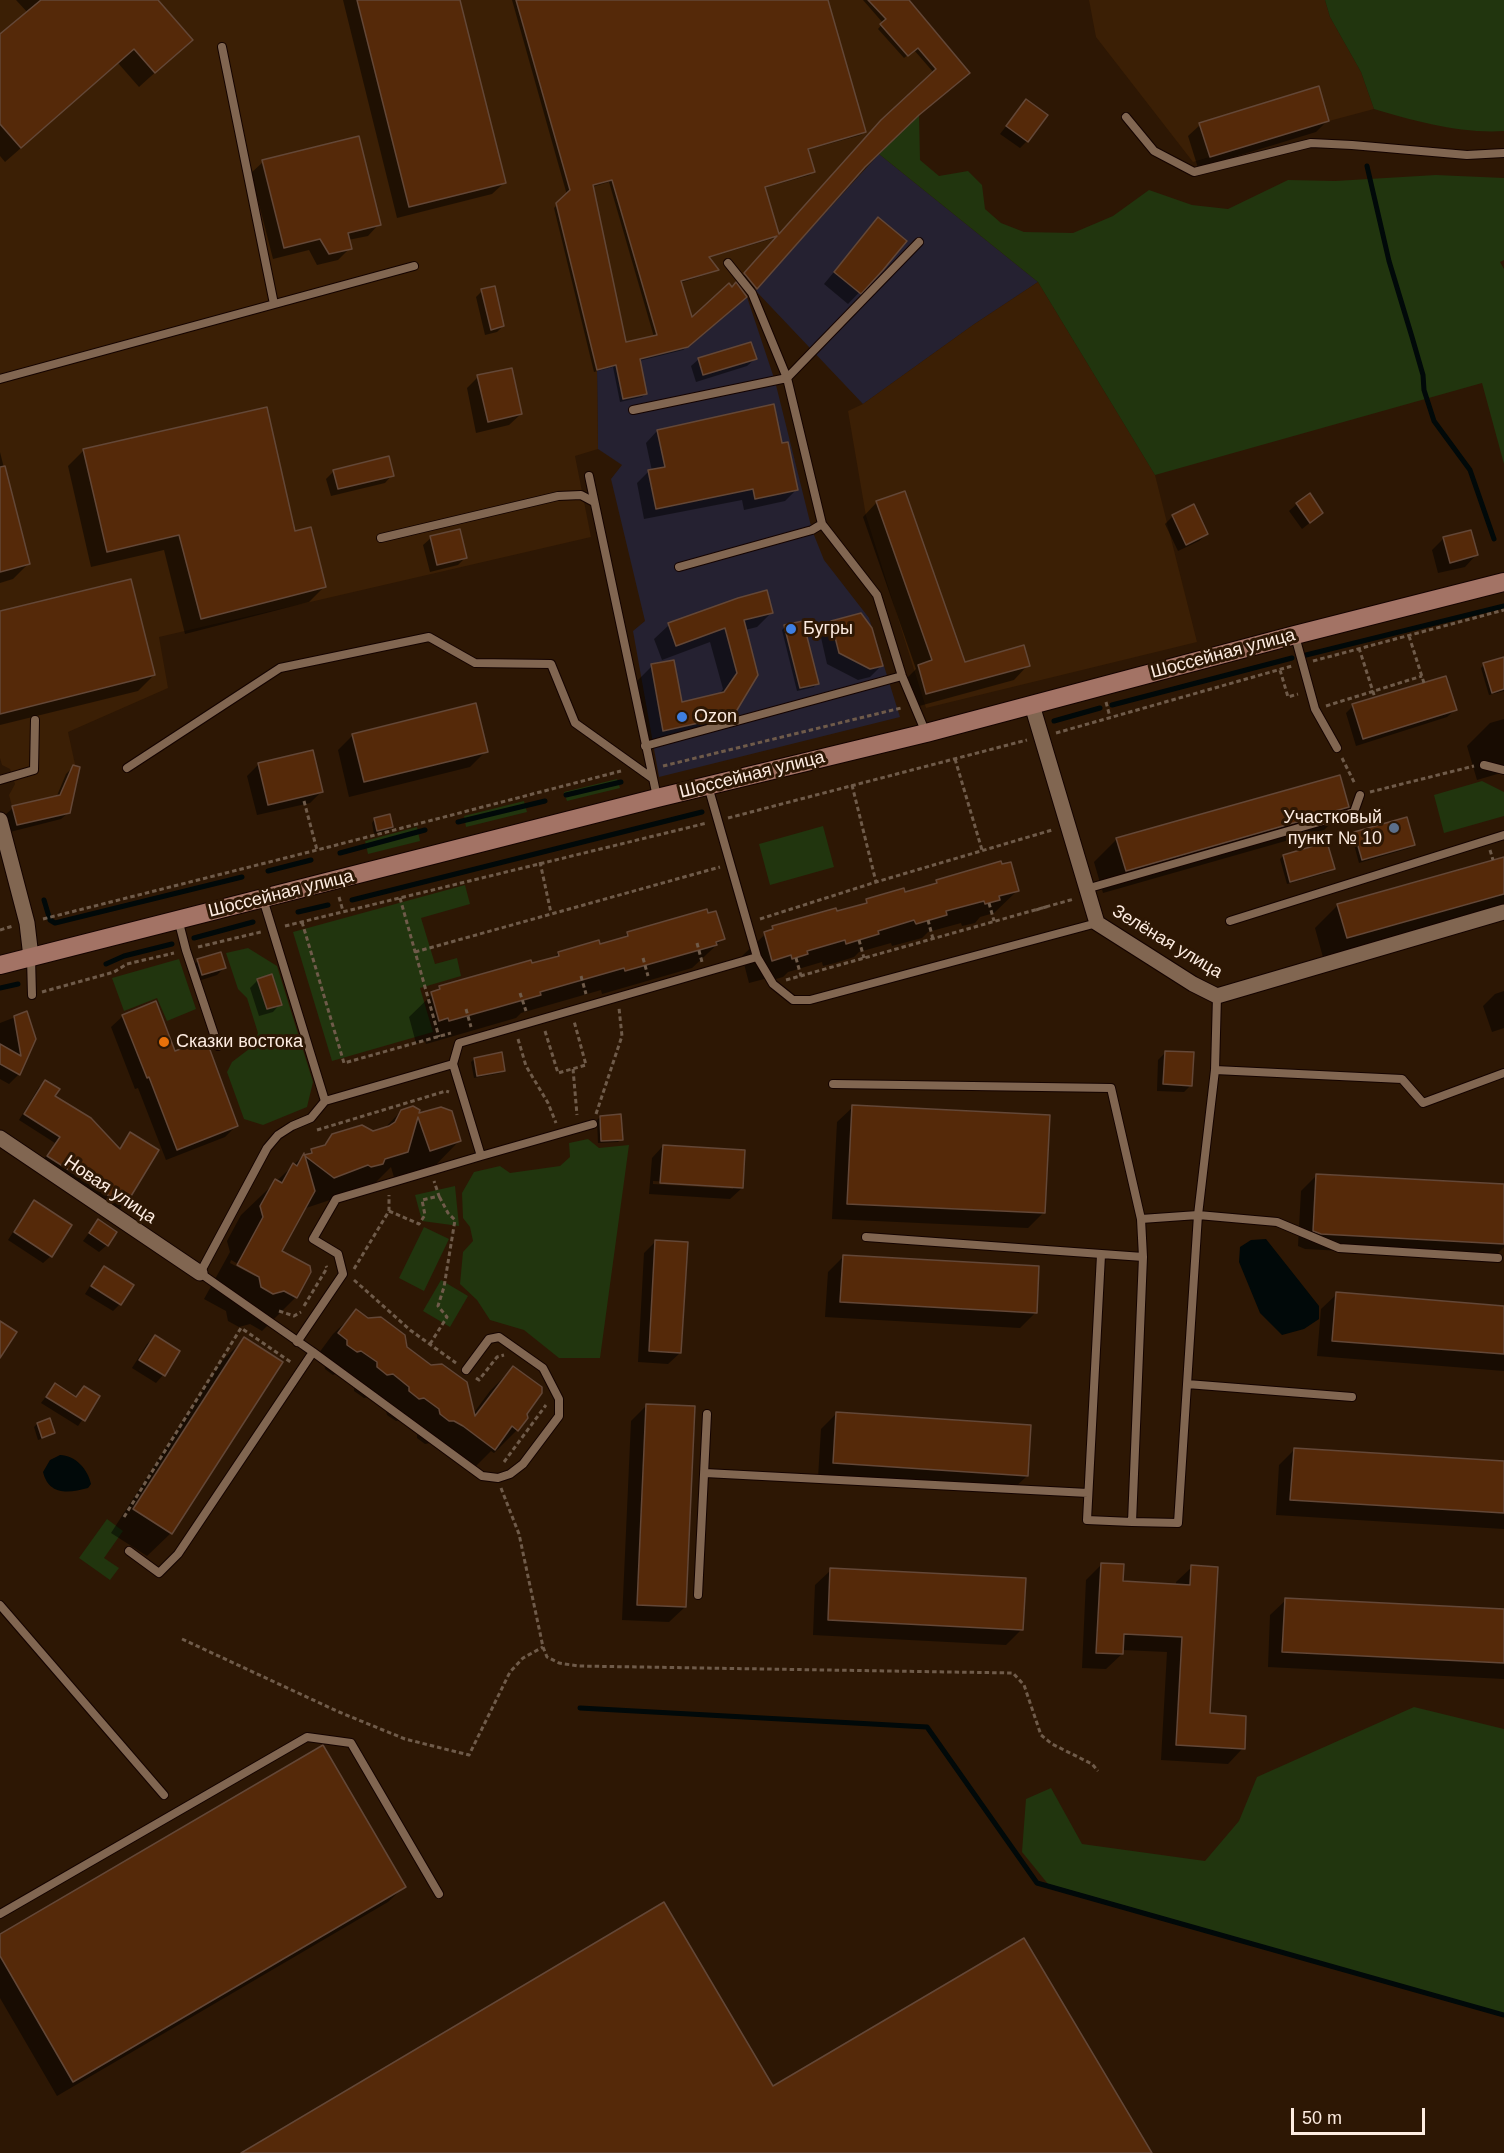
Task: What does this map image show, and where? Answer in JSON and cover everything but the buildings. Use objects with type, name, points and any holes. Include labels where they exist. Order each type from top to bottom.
[{"type":"main road","name":"Шоссейная улица","points":[[0,965],[657,798],[926,733],[1504,582]]},
{"type":"street","name":"Зелёная улица","points":[[1032,705],[1097,923],[1193,984],[1217,996],[1504,912]]},
{"type":"street","points":[[0,820],[27,923],[31,957]]},
{"type":"street","name":"Новая улица","points":[[0,1138],[200,1273]]},
{"type":"lane","points":[[222,47],[274,304]]},
{"type":"lane","points":[[1126,117],[1154,151],[1194,172],[1311,143],[1467,154],[1504,153]]},
{"type":"lane","points":[[633,410],[787,378],[919,243]]},
{"type":"lane","points":[[728,263],[752,293],[787,378],[822,524],[877,595],[902,676],[926,733]]},
{"type":"lane","points":[[0,379],[414,266]]},
{"type":"lane","points":[[589,476],[657,798]]},
{"type":"lane","points":[[381,538],[558,496],[581,495],[594,502]]},
{"type":"lane","points":[[680,567],[812,530],[822,524]]},
{"type":"lane","points":[[1295,635],[1315,709],[1337,748]]},
{"type":"lane","points":[[127,768],[280,668],[429,636],[475,663],[551,664],[575,723],[652,778]]},
{"type":"lane","points":[[645,746],[902,676]]},
{"type":"lane","points":[[0,780],[34,770],[35,720]]},
{"type":"lane","points":[[1485,765],[1504,770]]},
{"type":"lane","points":[[708,786],[757,957],[772,984],[793,1000],[810,1000],[1097,923]]},
{"type":"lane","points":[[1087,892],[1354,812],[1360,795]]},
{"type":"lane","points":[[1230,921],[1504,835]]},
{"type":"lane","points":[[263,898],[325,1101]]},
{"type":"lane","points":[[178,919],[218,1046]]},
{"type":"lane","points":[[31,957],[32,995]]},
{"type":"lane","points":[[481,1156],[453,1064],[459,1043],[757,957]]},
{"type":"lane","points":[[1101,1254],[1087,1520],[1178,1523],[1198,1215],[1215,1070],[1217,996]]},
{"type":"lane","points":[[453,1064],[325,1101],[311,1118],[292,1126],[278,1136],[267,1148],[200,1273],[313,1352],[482,1476],[498,1478],[510,1474],[523,1464],[559,1416],[559,1399],[543,1368],[499,1337],[489,1340],[466,1370]]},
{"type":"lane","points":[[1215,1070],[1402,1079],[1423,1103],[1504,1073]]},
{"type":"lane","points":[[833,1084],[1111,1088],[1141,1219],[1143,1257],[1132,1522]]},
{"type":"lane","points":[[297,1342],[343,1274],[338,1254],[313,1239],[336,1199],[593,1124]]},
{"type":"lane","points":[[1141,1219],[1198,1215],[1277,1222],[1339,1248],[1498,1258]]},
{"type":"lane","points":[[866,1237],[1143,1257]]},
{"type":"lane","points":[[129,1551],[159,1573],[178,1554],[313,1352]]},
{"type":"lane","points":[[1187,1384],[1352,1397]]},
{"type":"lane","points":[[698,1596],[707,1414]]},
{"type":"lane","points":[[705,1473],[1088,1493]]},
{"type":"lane","points":[[0,1605],[164,1795]]},
{"type":"lane","points":[[0,1914],[307,1737],[351,1743],[439,1894]]},
{"type":"path","points":[[32,995],[114,972],[127,964],[717,820],[1041,737],[1504,610]]},
{"type":"path","points":[[1409,635],[1424,682]]},
{"type":"path","points":[[1359,648],[1375,698]]},
{"type":"path","points":[[1280,670],[1288,697],[1299,694],[1305,712],[1422,676]]},
{"type":"path","points":[[650,767],[669,765],[915,705]]},
{"type":"path","points":[[1337,748],[1360,795],[1466,767],[1485,765]]},
{"type":"path","points":[[955,759],[982,850]]},
{"type":"path","points":[[44,918],[613,773],[640,769]]},
{"type":"path","points":[[852,785],[876,882]]},
{"type":"path","points":[[304,801],[317,850]]},
{"type":"path","points":[[747,923],[1067,825]]},
{"type":"path","points":[[540,862],[552,914]]},
{"type":"path","points":[[415,952],[729,864]]},
{"type":"path","points":[[772,984],[1034,911],[1087,892]]},
{"type":"path","points":[[400,897],[439,1037]]},
{"type":"path","points":[[989,903],[994,922]]},
{"type":"path","points":[[928,920],[933,939]]},
{"type":"path","points":[[302,922],[344,1064],[456,1032]]},
{"type":"path","points":[[859,940],[864,958]]},
{"type":"path","points":[[697,943],[702,963]]},
{"type":"path","points":[[643,958],[649,978]]},
{"type":"path","points":[[796,958],[801,976]]},
{"type":"path","points":[[581,976],[587,996]]},
{"type":"path","points":[[520,993],[526,1013]]},
{"type":"path","points":[[593,1124],[622,1036],[618,997]]},
{"type":"path","points":[[466,1009],[471,1028]]},
{"type":"path","points":[[542,1019],[558,1073],[573,1069],[586,1065],[571,1011]]},
{"type":"path","points":[[514,1027],[526,1066],[548,1103],[559,1133]]},
{"type":"path","points":[[573,1069],[578,1128]]},
{"type":"path","points":[[430,1344],[447,1317],[438,1306],[444,1287],[455,1220],[448,1213],[439,1196],[431,1171]]},
{"type":"path","points":[[388,1184],[389,1211],[350,1276],[410,1330],[479,1380],[497,1357],[505,1354],[511,1356]]},
{"type":"path","points":[[389,1211],[419,1224],[425,1215],[422,1200],[439,1196]]},
{"type":"path","points":[[124,1517],[241,1328],[294,1364]]},
{"type":"path","points":[[502,1463],[546,1406],[548,1395]]},
{"type":"path","points":[[498,1478],[519,1534],[543,1647],[547,1657],[559,1663],[578,1666],[1012,1673],[1024,1685],[1041,1735],[1052,1744],[1092,1764],[1098,1771]]},
{"type":"path","points":[[182,1639],[339,1712],[405,1739],[469,1755],[510,1672],[524,1658],[543,1647]]},
{"type":"shaded area","points":[[0,0],[909,0],[970,73],[919,115],[865,167],[758,288],[688,347],[597,370],[598,449],[575,456],[591,537],[159,637],[168,688],[68,732],[78,778],[70,813],[17,825],[9,795],[15,784],[10,769],[2,765],[0,758]]},
{"type":"shaded area","points":[[1089,0],[1325,0],[1330,17],[1361,72],[1374,109],[1193,162],[1096,37]]},
{"type":"shaded area","points":[[879,154],[1038,282],[973,325],[863,404],[755,290]]},
{"type":"shaded area","points":[[1038,282],[1155,475],[1197,642],[926,708],[866,516],[848,411],[863,404],[973,325]]},
{"type":"shaded area","points":[[747,297],[775,381],[812,530],[824,560],[869,618],[900,717],[659,777],[633,631],[645,621],[611,479],[622,465],[598,449],[597,370],[688,347]]},
{"type":"shaded area","points":[[1266,1239],[1319,1306],[1319,1319],[1304,1329],[1282,1335],[1260,1313],[1239,1262],[1240,1247],[1251,1240]]},
{"type":"shaded area","points":[[60,1455],[71,1457],[84,1468],[91,1484],[88,1488],[61,1491],[50,1485],[43,1472],[50,1460]]},
{"type":"green space","points":[[1325,0],[1504,0],[1504,131],[1455,129],[1374,109],[1361,72],[1330,17]]},
{"type":"green space","points":[[919,115],[920,160],[939,176],[968,171],[982,185],[985,209],[1001,223],[1024,232],[1073,233],[1113,216],[1149,190],[1192,205],[1228,209],[1288,180],[1335,181],[1436,175],[1504,178],[1504,260],[1500,262],[1504,269],[1504,464],[1482,383],[1155,475],[1038,282],[879,154]]},
{"type":"green space","points":[[617,779],[620,788],[567,801],[564,792]]},
{"type":"green space","points":[[1482,781],[1504,792],[1504,816],[1444,833],[1434,795]]},
{"type":"green space","points":[[524,801],[527,812],[466,827],[464,816]]},
{"type":"green space","points":[[823,826],[834,867],[770,885],[759,844]]},
{"type":"green space","points":[[417,827],[420,841],[368,854],[365,841]]},
{"type":"green space","points":[[465,885],[470,904],[421,918],[435,964],[457,958],[461,976],[420,988],[433,1032],[332,1061],[293,932]]},
{"type":"green space","points":[[248,948],[277,966],[313,1082],[307,1107],[263,1125],[244,1119],[227,1072],[232,1062],[253,1046],[258,1033],[247,998],[238,989],[226,953]]},
{"type":"green space","points":[[179,959],[196,1009],[167,1021],[157,998],[124,1011],[112,978]]},
{"type":"green space","points":[[588,1139],[599,1148],[629,1145],[600,1358],[559,1358],[524,1330],[490,1320],[477,1300],[460,1284],[463,1252],[473,1241],[470,1227],[463,1218],[462,1193],[474,1172],[500,1166],[510,1173],[560,1166],[570,1157],[569,1143]]},
{"type":"green space","points":[[455,1186],[459,1226],[422,1221],[415,1195]]},
{"type":"green space","points":[[424,1227],[449,1239],[424,1291],[399,1278]]},
{"type":"green space","points":[[441,1280],[468,1296],[450,1327],[423,1311]]},
{"type":"green space","points":[[107,1519],[123,1531],[104,1558],[119,1568],[110,1580],[79,1558]]},
{"type":"green space","points":[[1414,1707],[1504,1729],[1504,2014],[1048,1884],[1022,1852],[1026,1799],[1051,1788],[1082,1844],[1205,1861],[1239,1821],[1257,1777]]},
{"type":"waterway","points":[[1367,166],[1389,261],[1423,375],[1424,390],[1434,421],[1470,470],[1494,539]]},
{"type":"waterway","points":[[1306,655],[1504,606]]},
{"type":"waterway","points":[[1112,705],[1292,658]]},
{"type":"waterway","points":[[1054,721],[1100,708]]},
{"type":"waterway","points":[[566,795],[621,782]]},
{"type":"waterway","points":[[458,822],[545,801]]},
{"type":"waterway","points":[[352,900],[702,812]]},
{"type":"waterway","points":[[340,853],[425,830]]},
{"type":"waterway","points":[[268,871],[311,860]]},
{"type":"waterway","points":[[44,900],[50,920],[55,923],[242,877]]},
{"type":"waterway","points":[[298,912],[328,905]]},
{"type":"waterway","points":[[194,938],[253,922]]},
{"type":"waterway","points":[[106,964],[124,956],[172,944]]},
{"type":"waterway","points":[[0,988],[18,984]]},
{"type":"waterway","points":[[580,1708],[927,1727],[1037,1883],[1504,2015]]},
{"type":"place","name":"Бугры","points":[[791,629]]},
{"type":"place","name":"Ozon","points":[[682,717]]},
{"type":"place","name":"Участковый пункт № 10","points":[[1394,828]]},
{"type":"place","name":"Сказки востока","points":[[164,1042]]}]
